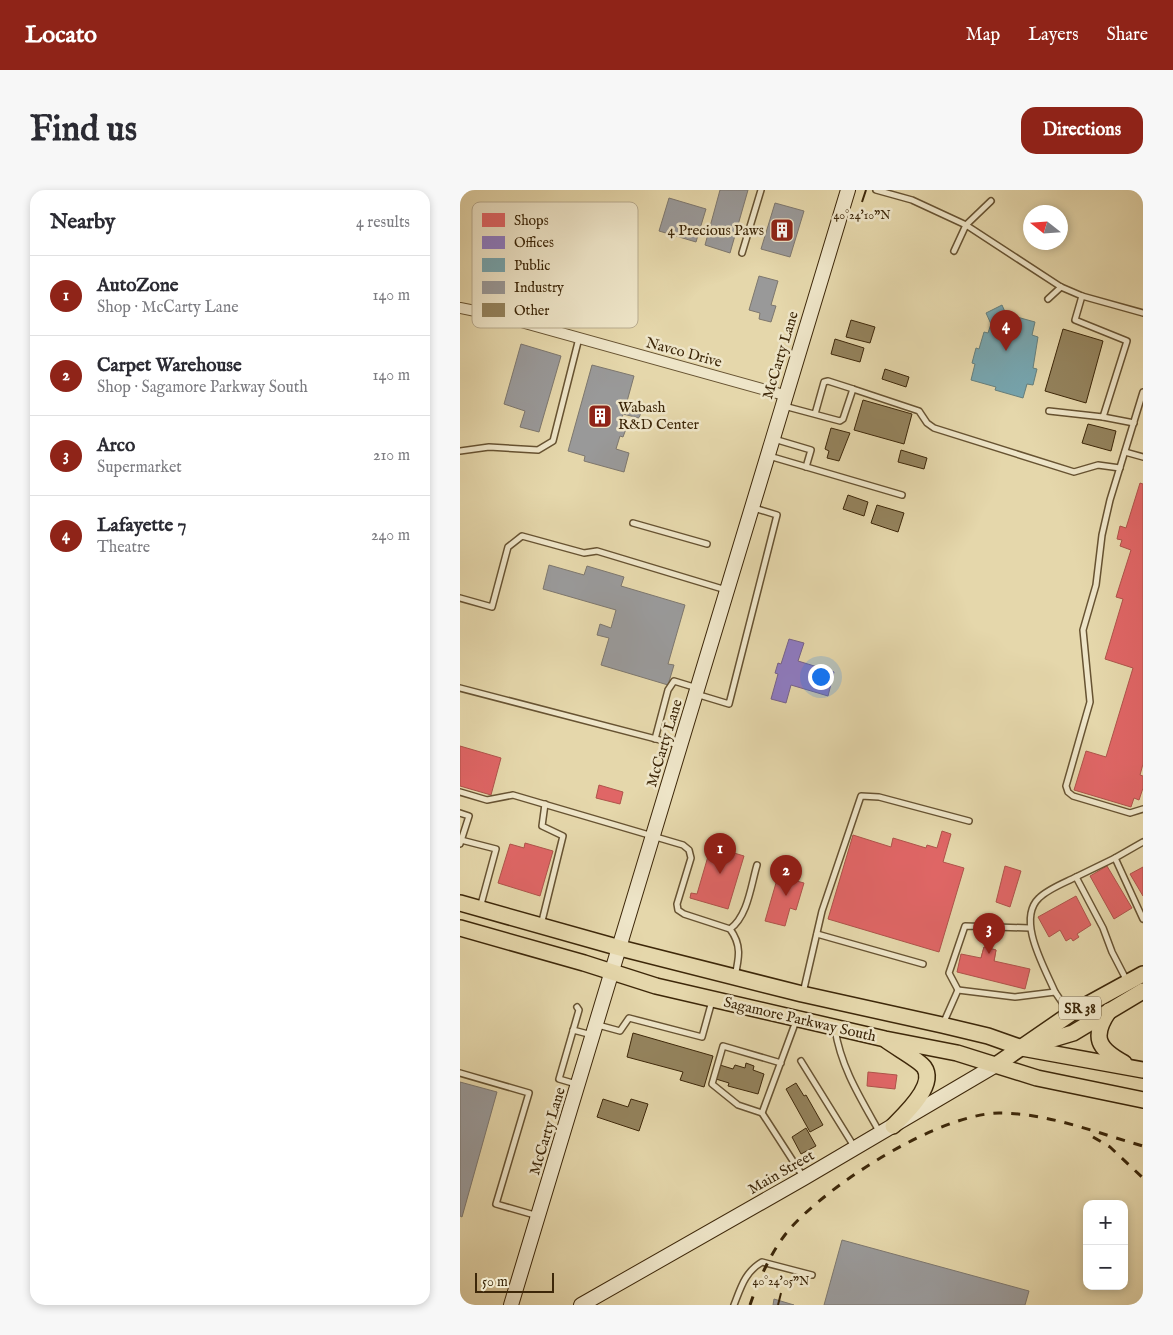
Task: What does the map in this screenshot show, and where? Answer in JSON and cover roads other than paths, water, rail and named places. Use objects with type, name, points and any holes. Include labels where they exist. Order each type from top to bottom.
[{"type":"main road","name":"McCarty Lane","points":[[511,1305],[613,972],[771,438],[848,190]]},
{"type":"main road","name":"Sagamore Parkway South","points":[[460,903],[620,948],[802,994],[988,1036],[1022,1048],[1139,1069]]},
{"type":"main road","name":"Sagamore Parkway South","points":[[460,928],[656,986],[885,1039],[957,1053],[1037,1078],[1143,1100]]},
{"type":"main road","name":"SR 38","points":[[996,1065],[1070,1014],[1143,974]]},
{"type":"main road","name":"SR 38","points":[[1022,1048],[1065,1036],[1143,991]]},
{"type":"main road","points":[[1109,1011],[1099,1028],[1099,1042],[1109,1054],[1139,1069]]},
{"type":"main road","points":[[885,1039],[918,1062],[927,1073],[927,1083],[920,1096],[887,1130]]},
{"type":"main road","name":"Main Street","points":[[582,1305],[887,1130],[996,1065]]},
{"type":"street","name":"Navco Drive","points":[[539,328],[579,338],[783,400]]},
{"type":"lane","points":[[742,253],[761,190]]},
{"type":"lane","points":[[876,190],[912,200],[966,225],[1061,287],[1082,296],[1143,313]]},
{"type":"lane","points":[[954,251],[966,225],[991,201]]},
{"type":"lane","points":[[1048,299],[1061,287]]},
{"type":"lane","points":[[1082,296],[1075,320],[1127,341],[1103,417]]},
{"type":"lane","points":[[460,451],[489,447],[538,450],[553,441],[579,338]]},
{"type":"lane","points":[[815,414],[824,382],[828,381],[919,410],[927,423],[934,428],[1074,472],[1098,465],[1120,468]]},
{"type":"lane","points":[[783,400],[815,414],[840,421],[843,419],[853,389]]},
{"type":"lane","points":[[1143,392],[1110,500],[1096,585],[1083,630],[1090,702],[1066,786],[1068,792],[1073,796],[1130,813],[1143,809]]},
{"type":"lane","points":[[1049,411],[1103,417],[1134,423]]},
{"type":"lane","points":[[771,438],[811,450],[806,467]]},
{"type":"lane","points":[[1124,452],[1143,457]]},
{"type":"lane","points":[[767,455],[902,495]]},
{"type":"lane","points":[[655,739],[668,690],[674,681],[729,704],[739,672],[777,515],[751,508]]},
{"type":"lane","points":[[633,523],[707,544]]},
{"type":"lane","points":[[460,598],[492,607],[508,547],[522,536],[584,553],[598,551],[726,590]]},
{"type":"lane","points":[[460,688],[680,745]]},
{"type":"lane","points":[[460,792],[487,800],[513,795],[682,845],[689,850],[691,858],[677,904],[678,910],[730,929],[739,945],[740,954],[735,977]]},
{"type":"lane","points":[[802,994],[822,911],[861,796],[879,797],[969,820]]},
{"type":"lane","points":[[540,926],[563,836],[542,826],[545,804]]},
{"type":"lane","points":[[460,813],[469,816],[461,842],[496,848],[480,909]]},
{"type":"lane","points":[[1070,1014],[1055,992],[1030,928],[1030,909],[1039,898],[1143,842]]},
{"type":"lane","points":[[1115,858],[1143,919]]},
{"type":"lane","points":[[730,929],[739,923],[743,914],[757,865]]},
{"type":"lane","points":[[1076,877],[1103,928],[1112,952],[1127,982]]},
{"type":"lane","points":[[958,990],[949,973],[966,926],[1030,928]]},
{"type":"lane","points":[[817,934],[923,964]]},
{"type":"lane","points":[[958,990],[1015,997],[1055,992]]},
{"type":"lane","points":[[942,1025],[958,990]]},
{"type":"lane","points":[[573,1030],[620,1031],[629,1018],[702,1037],[713,998]]},
{"type":"lane","points":[[577,1007],[579,1010],[559,1079],[578,1085]]},
{"type":"lane","points":[[762,1113],[796,1018]]},
{"type":"lane","points":[[835,1027],[838,1049],[849,1079],[887,1130]]},
{"type":"lane","points":[[781,1063],[723,1046],[712,1084],[738,1105],[762,1113],[804,1178]]},
{"type":"lane","points":[[801,1061],[855,1148]]},
{"type":"lane","points":[[460,1073],[529,1093],[496,1204],[538,1216]]},
{"type":"lane","points":[[734,1305],[744,1278],[753,1267],[762,1262],[812,1275]]},
{"type":"railway","points":[[750,1305],[761,1276],[776,1248],[788,1231],[806,1213],[829,1193],[885,1155],[946,1125],[974,1116],[999,1113],[1036,1116],[1143,1146]]},
{"type":"railway","points":[[1093,1137],[1110,1147],[1143,1178]]},
{"type":"place","name":"4 Precious Paws","points":[[782,230]]},
{"type":"place","name":"Lafayette 7","points":[[1006,351]]},
{"type":"place","name":"Wabash R&D Center","points":[[600,416]]},
{"type":"place","name":"AutoZone","points":[[720,874]]},
{"type":"place","name":"Carpet Warehouse","points":[[786,896]]},
{"type":"place","name":"Arco","points":[[989,954]]}]
